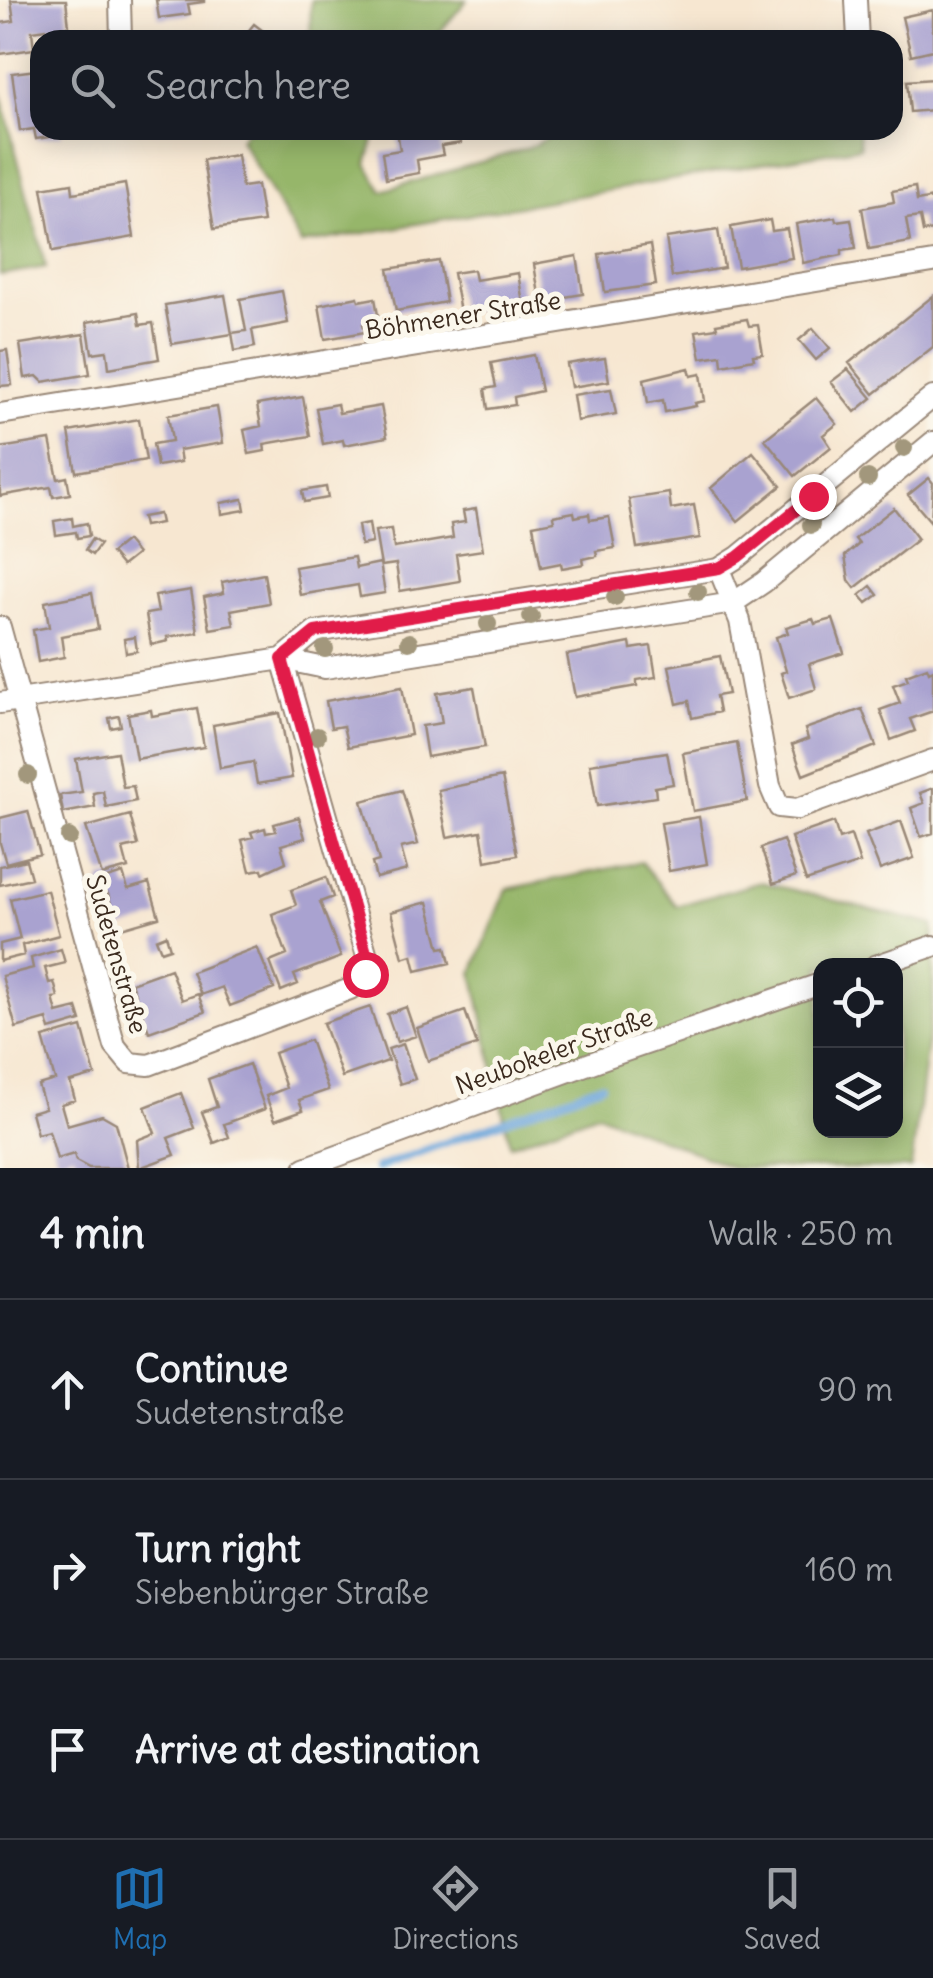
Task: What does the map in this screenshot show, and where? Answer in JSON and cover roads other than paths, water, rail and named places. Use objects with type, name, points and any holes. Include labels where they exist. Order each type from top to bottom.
[{"type":"street","points":[[120,0],[121,30]]},
{"type":"street","points":[[856,0],[858,30]]},
{"type":"street","name":"Böhmener Straße","points":[[0,414],[933,262]]},
{"type":"street","points":[[282,659],[315,632],[719,568],[738,557],[933,397]]},
{"type":"street","points":[[0,627],[10,701],[282,659],[325,668],[512,639],[736,612],[764,582],[933,442]]},
{"type":"street","points":[[872,448],[894,475]]},
{"type":"street","points":[[719,568],[736,612],[770,786],[780,806],[797,809],[933,760]]},
{"type":"street","points":[[504,603],[512,639]]},
{"type":"street","name":"Sudetenstraße","points":[[10,701],[114,1046],[130,1063],[149,1065],[350,988],[365,974],[367,956],[282,659]]},
{"type":"street","points":[[898,958],[933,946]]},
{"type":"street","name":"Neubokeler Straße","points":[[305,1168],[602,1058],[813,986]]},
{"type":"waterway","points":[[377,1168],[601,1085]]}]
